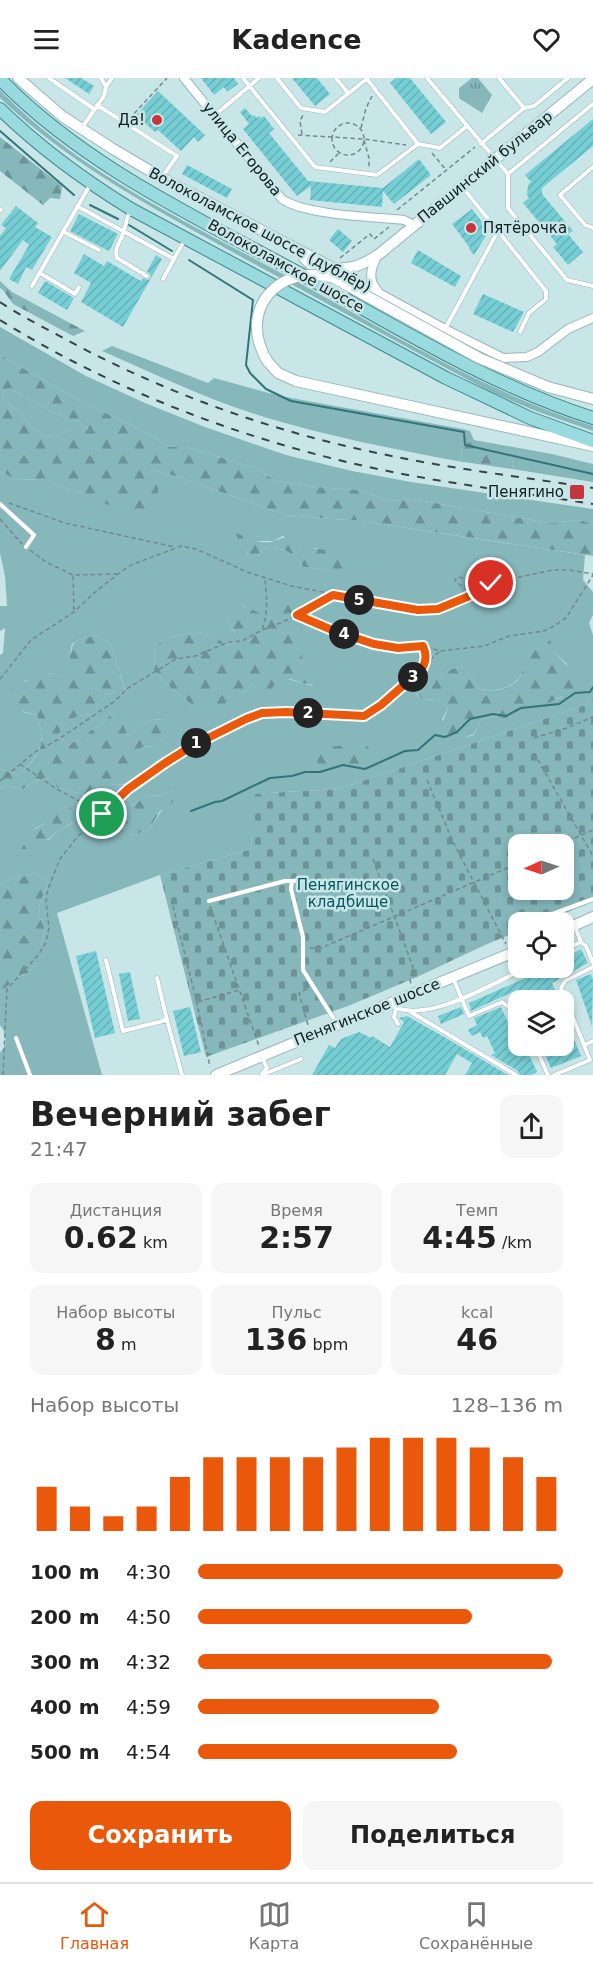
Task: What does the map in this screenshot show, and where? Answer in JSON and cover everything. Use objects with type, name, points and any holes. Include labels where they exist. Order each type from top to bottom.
[{"type":"main road","name":"Волоколамское шоссе (дублёр)","points":[[18,78],[81,129],[162,178],[293,247],[333,265]]},
{"type":"main road","name":"Волоколамское шоссе","points":[[0,79],[63,135],[152,192],[496,380],[593,418]]},
{"type":"main road","name":"Павшинский бульвар","points":[[333,265],[346,269],[355,267],[414,225],[593,79]]},
{"type":"main road","name":"Волоколамское шоссе","points":[[0,109],[53,157],[90,184],[131,209],[455,383],[530,418],[593,441]]},
{"type":"main road","points":[[293,247],[351,302]]},
{"type":"main road","points":[[593,399],[548,387],[479,358],[334,278],[313,274],[297,275],[283,281],[262,303],[257,317],[257,333],[261,351],[278,373],[296,381],[593,446]]},
{"type":"main road","points":[[574,926],[593,917]]},
{"type":"main road","name":"Пенягинское шоссе","points":[[213,1071],[391,1006],[452,977],[508,954]]},
{"type":"street","name":"улица Егорова","points":[[184,78],[282,199],[290,205],[307,210],[404,220],[414,225]]},
{"type":"street","points":[[379,250],[373,263],[371,277],[374,288],[381,294]]},
{"type":"street","name":"Волоколамское шоссе (дублёр)","points":[[333,265],[381,294],[503,358],[527,357],[548,346],[568,329],[593,318]]},
{"type":"lane","points":[[49,78],[177,156],[162,178]]},
{"type":"lane","points":[[101,78],[106,87]]},
{"type":"lane","points":[[81,129],[104,96],[106,87],[112,78]]},
{"type":"lane","points":[[243,78],[315,167],[377,176],[417,145],[440,148],[467,126]]},
{"type":"lane","points":[[215,115],[259,78]]},
{"type":"lane","points":[[277,78],[301,108],[326,112],[368,79],[417,145]]},
{"type":"lane","points":[[336,78],[348,93]]},
{"type":"lane","points":[[427,78],[508,174],[508,208],[567,280],[593,286]]},
{"type":"lane","points":[[499,78],[524,108]]},
{"type":"lane","points":[[480,143],[524,108],[534,106],[568,78]]},
{"type":"lane","points":[[508,174],[593,104]]},
{"type":"lane","points":[[593,167],[560,195],[585,225],[593,228]]},
{"type":"lane","points":[[32,286],[90,184]]},
{"type":"lane","points":[[462,187],[546,291],[546,299],[529,313],[520,332]]},
{"type":"lane","points":[[77,206],[174,259]]},
{"type":"lane","points":[[131,209],[124,225],[124,232],[115,250],[117,258],[147,276]]},
{"type":"lane","points":[[445,329],[498,231]]},
{"type":"lane","points":[[64,232],[99,250]]},
{"type":"lane","points":[[163,279],[185,238]]},
{"type":"lane","points":[[40,273],[75,294],[79,287]]},
{"type":"lane","points":[[0,504],[34,535],[26,548]]},
{"type":"lane","points":[[209,901],[285,880],[303,880]]},
{"type":"lane","points":[[292,881],[291,889],[303,937],[303,970],[337,1024]]},
{"type":"lane","points":[[558,912],[593,899]]},
{"type":"lane","points":[[562,990],[565,981],[593,965],[592,957],[586,946],[574,934]]},
{"type":"lane","points":[[574,945],[581,942]]},
{"type":"lane","points":[[106,960],[123,1031],[167,1020]]},
{"type":"lane","points":[[408,1011],[439,1008],[508,976]]},
{"type":"lane","points":[[452,977],[469,1016],[502,1002],[508,1007]]},
{"type":"lane","points":[[156,978],[182,1075]]},
{"type":"lane","points":[[391,1006],[408,1011],[516,1075]]},
{"type":"lane","points":[[391,1006],[398,1024]]},
{"type":"lane","points":[[554,1075],[590,1060],[574,1022]]},
{"type":"lane","points":[[16,1038],[30,1075]]},
{"type":"lane","points":[[584,1045],[593,1041]]},
{"type":"lane","points":[[261,1052],[267,1068],[262,1075]]},
{"type":"lane","points":[[539,1056],[548,1075]]},
{"type":"lane","points":[[262,1075],[301,1059]]},
{"type":"path","points":[[126,124],[167,78]]},
{"type":"path","points":[[368,175],[369,158],[361,124],[366,108],[376,91]]},
{"type":"path","points":[[302,135],[300,121],[307,109]]},
{"type":"path","points":[[361,130],[353,124],[344,124],[336,129],[332,138],[334,146],[339,153],[349,155],[361,149],[364,139]]},
{"type":"path","points":[[288,134],[417,145]]},
{"type":"path","points":[[392,215],[480,143]]},
{"type":"path","points":[[425,145],[446,170]]},
{"type":"path","points":[[327,168],[339,153]]},
{"type":"path","points":[[374,239],[394,223]]},
{"type":"path","points":[[333,265],[370,234],[379,250]]},
{"type":"path","points":[[7,503],[65,523],[176,547]]},
{"type":"path","points":[[0,519],[26,548],[46,562],[73,575],[118,574]]},
{"type":"path","points":[[0,679],[31,640],[74,612],[94,592],[131,565],[176,547],[186,546],[196,549],[265,579],[333,595],[428,610],[438,609],[467,597],[491,583],[553,570],[593,574],[566,618],[544,631],[509,636],[484,646],[440,651],[423,646],[398,648],[374,644],[297,615]]},
{"type":"path","points":[[73,575],[74,612]]},
{"type":"path","points":[[467,597],[466,590],[455,581],[457,578],[491,583]]},
{"type":"path","points":[[262,630],[266,621],[268,600],[265,579]]},
{"type":"path","points":[[0,781],[35,752],[59,739],[115,701],[128,688],[176,659],[195,656],[229,642],[242,641],[333,595]]},
{"type":"path","points":[[422,669],[426,661],[423,646]]},
{"type":"path","points":[[20,764],[55,788],[90,807],[128,789],[192,746],[262,713],[364,716],[381,705],[440,651]]},
{"type":"path","points":[[534,738],[593,717]]},
{"type":"path","points":[[534,753],[593,856]]},
{"type":"path","points":[[427,780],[453,842],[507,946]]},
{"type":"path","points":[[3,1075],[7,988],[39,954],[46,942],[49,928],[46,901],[48,889],[60,859],[78,836],[128,789]]},
{"type":"path","points":[[574,838],[593,830]]},
{"type":"path","points":[[373,859],[413,968],[410,980],[412,987]]},
{"type":"path","points":[[303,948],[321,948],[508,868]]},
{"type":"path","points":[[209,901],[261,1052]]},
{"type":"path","points":[[173,906],[213,1071]]},
{"type":"path","points":[[309,1027],[299,993],[314,986]]},
{"type":"path","points":[[197,1003],[239,990]]},
{"type":"green space","points":[[472,78],[478,78],[492,95],[482,113],[459,98],[459,88]]},
{"type":"green space","points":[[0,90],[31,120],[65,147],[138,195],[439,360],[515,397],[593,426],[593,431],[491,392],[150,206],[57,146],[0,98]]},
{"type":"green space","points":[[0,137],[62,186],[60,199],[50,198],[43,205],[0,171]]},
{"type":"green space","points":[[0,281],[12,292],[85,331],[73,336],[13,304],[0,288]]},
{"type":"green space","points":[[0,327],[86,376],[145,403],[286,455],[411,482],[593,509],[593,524],[580,520],[549,523],[412,499],[390,501],[357,490],[276,481],[256,468],[186,447],[169,447],[140,429],[80,401],[0,355]]},
{"type":"green space","points":[[112,346],[208,383],[214,378],[280,396],[463,429],[470,431],[474,440],[593,464],[593,482],[512,469],[511,455],[497,452],[462,449],[461,458],[457,461],[360,442],[288,424],[223,403],[102,351]]},
{"type":"green space","points":[[0,355],[80,401],[140,429],[169,447],[186,447],[256,468],[276,481],[357,490],[390,501],[412,499],[549,523],[580,520],[593,524],[593,556],[360,521],[285,515],[179,477],[152,470],[148,475],[159,484],[158,493],[137,517],[41,479],[16,480],[0,471]],"holes":[[[10,388],[53,413],[80,422],[89,430],[74,430],[47,437],[31,427],[20,412],[4,401],[2,392]]]},
{"type":"green space","points":[[10,388],[53,413],[80,422],[89,430],[74,430],[47,437],[31,427],[20,412],[4,401],[2,392]]},
{"type":"green space","points":[[467,442],[511,455],[512,469],[457,461],[461,458],[463,445]]},
{"type":"green space","points":[[152,470],[179,477],[285,515],[360,521],[585,555],[583,580],[593,592],[593,615],[589,623],[593,635],[593,699],[585,705],[339,789],[250,794],[252,849],[160,875],[57,913],[102,1075],[0,1075],[0,1053],[6,1044],[4,1031],[0,1025],[0,993],[16,978],[27,974],[35,965],[35,952],[42,942],[45,930],[40,918],[39,906],[48,882],[35,873],[0,883],[0,789],[6,786],[23,789],[35,781],[50,778],[58,788],[86,795],[114,784],[129,785],[131,759],[142,747],[156,746],[165,734],[165,719],[151,720],[128,736],[123,723],[113,712],[104,722],[69,745],[58,736],[64,725],[71,719],[93,714],[105,697],[125,689],[110,643],[96,635],[78,640],[72,644],[65,679],[51,673],[38,679],[24,681],[23,712],[37,715],[41,734],[40,748],[37,755],[19,775],[0,769],[0,655],[3,653],[5,628],[0,631],[0,606],[7,606],[5,576],[0,553],[0,471],[16,480],[41,479],[83,494],[148,475]],"holes":[[[283,536],[298,546],[317,548],[334,556],[333,573],[323,569],[303,567],[296,557],[280,549],[262,549],[257,557],[247,557],[248,548],[255,541],[274,541]],[[244,606],[267,618],[283,616],[282,626],[300,650],[302,661],[313,686],[284,678],[268,684],[251,685],[244,693],[192,705],[154,670],[155,645],[189,633],[212,635],[226,645],[235,643],[235,635],[227,619]],[[549,641],[556,654],[567,664],[562,697],[508,719],[494,716],[480,721],[474,735],[462,738],[442,720],[448,708],[438,699],[423,700],[416,694],[429,689],[449,670],[462,666],[480,689],[506,687],[519,678],[526,663],[527,653],[539,649]],[[174,791],[149,830],[129,836],[113,829],[124,806],[135,804],[146,796],[162,795]],[[65,806],[78,810],[86,827],[73,823],[59,830],[48,840],[34,829],[46,823]]]},
{"type":"green space","points":[[236,533],[264,542],[285,537],[293,538],[298,546],[327,550],[334,556],[344,556],[347,562],[333,573],[323,569],[303,567],[296,557],[280,549],[262,549],[257,557],[247,558],[248,548],[239,543]]},
{"type":"green space","points":[[285,600],[295,607],[291,613],[283,617],[283,626],[300,650],[306,669],[319,679],[318,685],[287,679],[281,680],[270,691],[261,686],[251,685],[235,698],[229,696],[225,705],[192,705],[154,670],[155,645],[160,642],[182,635],[204,633],[212,635],[226,645],[235,643],[235,635],[227,619],[229,611],[241,606],[251,608],[271,618]]},
{"type":"green space","points":[[96,635],[110,643],[125,690],[113,692],[105,697],[93,714],[72,719],[58,736],[69,745],[104,722],[113,712],[127,708],[123,723],[128,736],[151,720],[165,719],[165,734],[156,746],[142,747],[132,759],[137,772],[129,785],[114,784],[86,795],[58,788],[49,778],[35,781],[23,789],[6,786],[0,789],[0,769],[19,775],[37,755],[41,742],[37,715],[18,709],[3,698],[14,687],[25,681],[51,673],[64,678],[73,644],[78,640]]},
{"type":"green space","points":[[550,640],[556,654],[576,675],[575,690],[522,716],[508,719],[494,716],[480,721],[474,734],[446,744],[438,734],[448,708],[438,699],[423,700],[416,693],[429,689],[449,670],[462,666],[480,689],[507,688],[514,684],[523,671],[526,653],[539,649]]},
{"type":"green space","name":"Пенягинское кладбище","points":[[593,699],[593,902],[568,912],[508,912],[508,935],[348,1006],[206,1057],[160,875],[252,849],[249,794],[339,789],[585,705]]},
{"type":"green space","points":[[366,744],[374,757],[347,768],[334,770],[320,767],[314,756],[324,747]]},
{"type":"green space","points":[[174,791],[184,794],[160,811],[149,830],[120,837],[113,829],[124,806],[135,804],[146,796],[162,795]]},
{"type":"green space","points":[[65,806],[78,810],[90,807],[98,819],[86,827],[72,823],[59,830],[36,849],[16,849],[23,836],[46,823],[51,810]]},
{"type":"green space","points":[[35,873],[48,882],[39,906],[40,918],[45,930],[42,942],[36,952],[35,965],[27,974],[16,978],[0,993],[0,883]]},
{"type":"building","points":[[65,78],[81,78],[94,86],[89,94]]},
{"type":"building","points":[[201,78],[234,78],[238,84],[227,92],[224,87],[214,95]]},
{"type":"building","points":[[292,78],[317,78],[330,94],[315,106]]},
{"type":"building","points":[[396,78],[410,78],[446,122],[431,134],[390,83]]},
{"type":"building","points":[[158,91],[205,135],[198,142],[194,137],[181,151],[158,130],[155,132],[136,115]]},
{"type":"building","points":[[245,108],[252,116],[261,118],[264,116],[274,129],[269,133],[308,181],[383,188],[419,159],[431,175],[394,204],[383,191],[382,207],[310,200],[311,186],[297,196],[243,129],[249,124],[240,112]]},
{"type":"building","points":[[593,119],[593,146],[542,188],[542,194],[573,231],[568,234],[583,252],[568,265],[553,247],[557,244],[523,203],[529,198],[528,185],[531,182],[525,175]]},
{"type":"building","points":[[187,165],[232,189],[227,198],[182,174]]},
{"type":"building","points":[[16,206],[38,223],[35,227],[52,237],[32,270],[26,267],[18,284],[9,279],[29,245],[23,240],[0,271],[0,236],[6,228],[1,225]]},
{"type":"building","points":[[472,209],[489,231],[474,255],[452,224]]},
{"type":"building","points":[[79,214],[118,234],[109,251],[70,231]]},
{"type":"building","points":[[338,229],[352,241],[343,252],[329,240]]},
{"type":"building","points":[[418,250],[461,276],[455,287],[411,263]]},
{"type":"building","points":[[84,254],[104,266],[107,261],[141,281],[143,278],[148,280],[151,278],[147,271],[156,255],[162,259],[123,327],[81,302],[91,283],[74,273]]},
{"type":"building","points":[[45,281],[74,298],[67,310],[38,293]]},
{"type":"building","points":[[483,294],[524,312],[513,332],[473,314]]},
{"type":"building","points":[[581,949],[588,963],[574,971],[574,953]]},
{"type":"building","points":[[96,951],[115,1033],[95,1038],[76,956]]},
{"type":"building","points":[[130,972],[140,1019],[128,1021],[119,974]]},
{"type":"building","points":[[591,974],[593,980],[592,1026],[576,980]]},
{"type":"building","points":[[525,978],[561,978],[552,983],[555,990],[508,990],[508,994],[471,1011],[469,1003]]},
{"type":"building","points":[[190,1007],[201,1052],[184,1056],[173,1011]]},
{"type":"building","points":[[461,1007],[464,1014],[441,1024],[438,1016]]},
{"type":"building","points":[[501,1007],[508,1022],[508,1056],[530,1056],[537,1072],[531,1075],[520,1075],[518,1071],[491,1055],[495,1053],[487,1036],[483,1038],[480,1032],[472,1036],[468,1030],[477,1025],[474,1018]]},
{"type":"building","points":[[407,1016],[508,1075],[465,1075],[472,1063],[457,1054],[445,1075],[312,1075],[329,1045],[335,1048],[341,1039],[359,1032],[371,1038],[372,1036],[390,1047],[404,1022],[399,1018]]},
{"type":"building","points":[[574,1039],[581,1056],[551,1068],[546,1056],[574,1056]]},
{"type":"waterway","points":[[0,131],[74,195]]},
{"type":"waterway","points":[[90,205],[118,219]]},
{"type":"waterway","points":[[129,225],[172,251]]},
{"type":"waterway","points":[[189,260],[253,300],[246,365],[250,373],[266,389],[291,401],[464,432],[465,445],[593,474]]},
{"type":"waterway","points":[[191,811],[222,801],[270,778],[320,772],[343,765],[365,769],[405,751],[418,750],[435,735],[445,737],[457,732],[470,719],[493,714],[506,716],[521,708],[559,704],[575,693],[590,692],[593,687]]},
{"type":"railway","points":[[0,302],[67,340],[142,377],[220,409],[260,422],[341,445],[408,459],[593,488]]},
{"type":"railway","points":[[0,320],[83,367],[126,387],[214,423],[259,438],[381,470],[593,504]]},
{"type":"place","name":"Да!","points":[[157,120]]},
{"type":"place","name":"Пятёрочка","points":[[471,228]]},
{"type":"place","name":"Пенягино","points":[[577,492]]},
{"type":"route","points":[[102,814],[128,789],[165,763],[192,746],[246,719],[262,713],[286,712],[364,716],[381,705],[422,669],[426,661],[423,646],[398,648],[374,644],[297,615],[333,595],[418,610],[438,609],[467,597],[491,583]]}]
